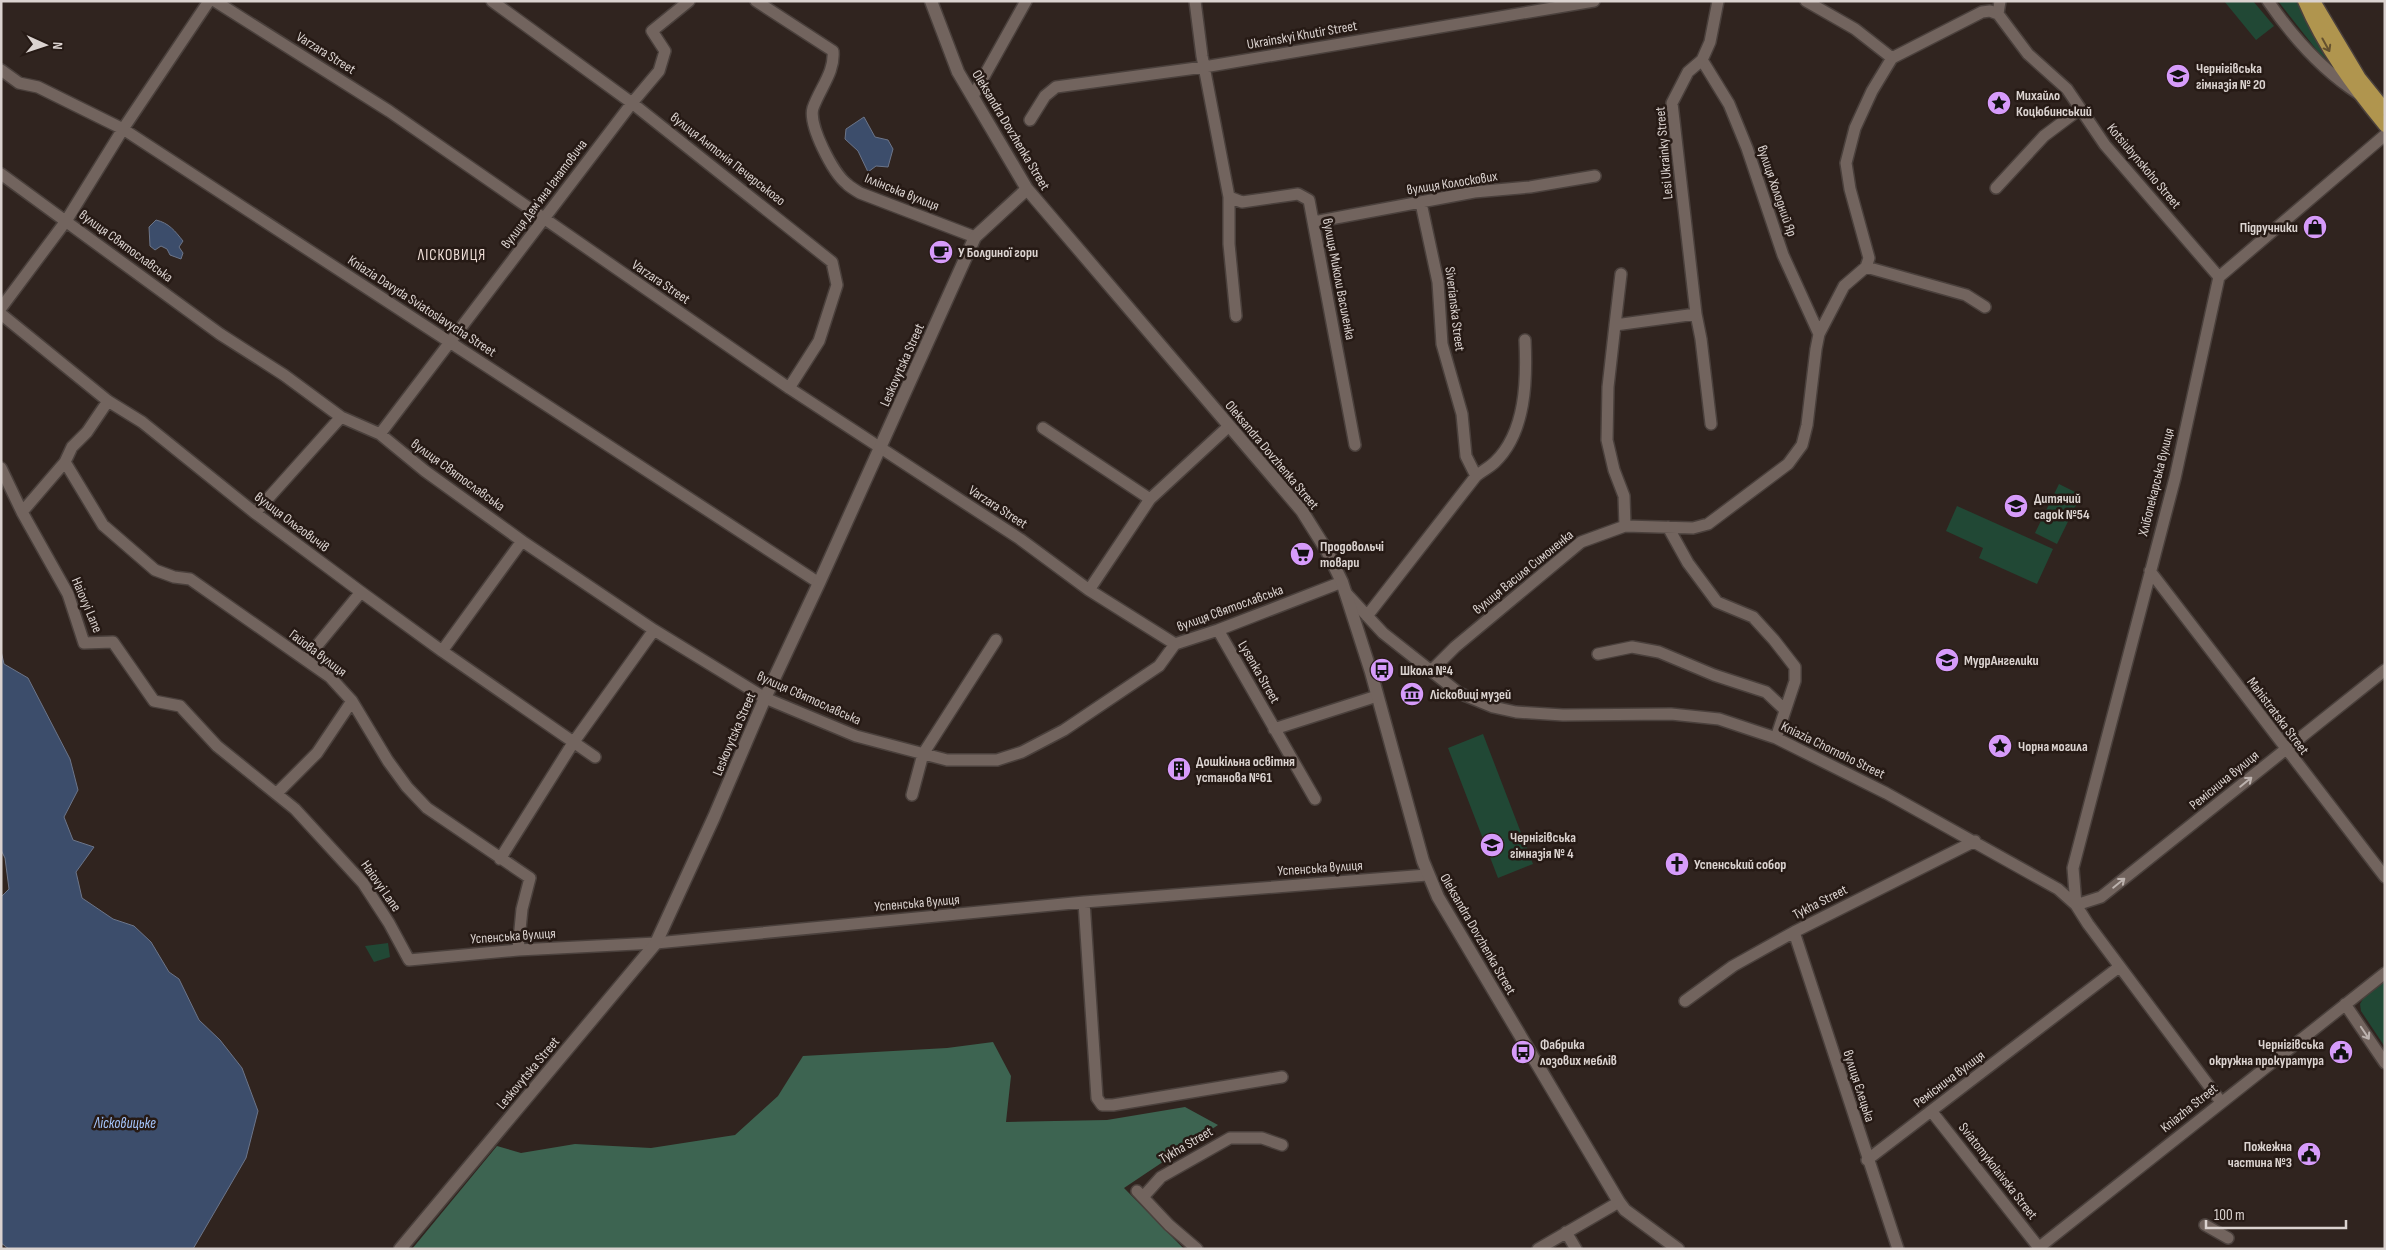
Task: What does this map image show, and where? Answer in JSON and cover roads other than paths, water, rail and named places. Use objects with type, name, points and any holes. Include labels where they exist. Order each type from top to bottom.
[{"type":"main road","name":"Oleksandra Dovzhenka Street","points":[[931,1],[958,72],[1027,189],[1302,511],[1327,551],[1344,587],[1428,875],[1438,897],[1619,1202],[1625,1210],[1678,1249]]},
{"type":"main road","points":[[2304,1],[2328,50],[2385,126]]},
{"type":"main road","points":[[2314,1],[2360,78],[2385,109]]},
{"type":"main road","name":"Leskovytska Street","points":[[400,1249],[656,943],[765,698],[820,583],[976,237],[1027,189]]},
{"type":"street","points":[[1,308],[66,221],[123,129],[209,1]]},
{"type":"street","name":"Varzara Street","points":[[215,1],[389,111],[789,388],[1020,539],[1089,590],[1175,644]]},
{"type":"street","name":"вулиця Антонія Печерського","points":[[492,1],[632,103],[832,262],[837,285],[819,341],[789,388]]},
{"type":"street","name":"вулиця Демʼяна Ігнатовича","points":[[380,434],[632,103],[659,72],[665,51],[652,31],[689,1]]},
{"type":"street","name":"Іллінська вулиця","points":[[756,1],[833,51],[834,62],[813,108],[811,118],[825,153],[845,183],[860,193],[976,237]]},
{"type":"street","points":[[973,96],[1026,1]]},
{"type":"street","points":[[1195,1],[1204,67],[1229,197],[1229,244],[1236,316]]},
{"type":"street","name":"Ukrainskyi Khutir Street","points":[[1030,120],[1045,96],[1056,87],[1204,67],[1594,1]]},
{"type":"street","name":"Lesi Ukrainky Street","points":[[1711,424],[1701,339],[1696,314],[1672,103],[1688,72],[1702,60],[1710,42],[1718,1]]},
{"type":"street","points":[[1806,1],[1855,29],[1892,58]]},
{"type":"street","points":[[1985,306],[1966,295],[1866,267],[1869,258],[1850,189],[1846,162],[1855,128],[1872,91],[1892,58],[1982,12],[1990,11],[1998,14],[2000,1]]},
{"type":"street","points":[[2268,1],[2285,26],[2340,82],[2360,94]]},
{"type":"street","name":"Kotsiubynskoho Street","points":[[1998,14],[2028,54],[2067,89],[2105,145],[2219,277]]},
{"type":"street","name":"вулиця Холодний Яр","points":[[1702,60],[1729,104],[1747,148],[1783,255],[1819,334]]},
{"type":"street","name":"Kniazia Davyda Sviatoslavycha Street","points":[[1,70],[19,83],[38,87],[123,129],[820,583]]},
{"type":"street","points":[[1996,188],[2044,136],[2080,109]]},
{"type":"street","points":[[2219,277],[2385,135]]},
{"type":"street","name":"вулиця Святославська","points":[[1,174],[220,334],[284,375],[341,417],[380,434],[425,471],[654,630],[765,698],[850,734],[947,760],[998,760],[1022,752],[1064,730],[1159,666],[1175,644],[1344,587]]},
{"type":"street","name":"вулиця Колоскових","points":[[1314,222],[1474,192],[1530,187],[1595,176]]},
{"type":"street","name":"вулиця Миколи Василенка","points":[[1229,197],[1242,202],[1298,194],[1309,200],[1355,445]]},
{"type":"street","name":"Siverianska Street","points":[[1421,202],[1438,282],[1442,344],[1462,414],[1466,456],[1476,476]]},
{"type":"street","name":"вулиця Василя Симоненка","points":[[1432,671],[1454,647],[1581,542],[1625,526],[1693,528],[1708,524],[1788,464],[1802,445],[1808,425],[1819,334],[1844,286],[1866,267]]},
{"type":"street","points":[[1621,274],[1608,387],[1607,440],[1614,470],[1624,496],[1625,526]]},
{"type":"street","name":"Хлібопекарська вулиця","points":[[2076,905],[2072,868],[2174,478],[2219,277]]},
{"type":"street","name":"вулиця Ольговичів","points":[[1,314],[108,400],[142,422],[255,513],[442,652],[595,757]]},
{"type":"street","points":[[1615,326],[1696,314]]},
{"type":"street","points":[[1367,616],[1476,476],[1495,462],[1508,446],[1518,424],[1524,394],[1527,364],[1526,340]]},
{"type":"street","points":[[1,468],[22,512],[65,462],[72,446],[87,432],[108,400]]},
{"type":"street","points":[[255,513],[341,417]]},
{"type":"street","points":[[1089,590],[1150,499],[1229,426]]},
{"type":"street","points":[[1043,428],[1150,499]]},
{"type":"street","name":"Гайова вулиця","points":[[65,462],[103,525],[155,570],[174,577],[190,579],[330,677],[352,701],[370,728],[384,755],[407,786],[427,808],[530,878],[522,910],[518,950]]},
{"type":"street","name":"Haiovyi Lane","points":[[22,512],[68,594],[84,643],[113,642],[154,701],[180,706],[217,746],[295,809],[363,882],[392,929],[408,960]]},
{"type":"street","points":[[1668,528],[1688,563],[1717,602],[1753,617],[1795,667],[1795,681],[1776,738]]},
{"type":"street","points":[[442,652],[522,540]]},
{"type":"street","name":"Mahistratska Street","points":[[2150,572],[2385,878]]},
{"type":"street","name":"Kniazia Chornoho Street","points":[[1344,587],[1383,633],[1459,693],[1494,707],[1516,712],[1563,715],[1671,714],[1719,719],[1776,738],[1975,841],[2058,889],[2076,905],[2119,967],[2221,1102]]},
{"type":"street","points":[[306,659],[361,592]]},
{"type":"street","points":[[500,859],[573,743],[654,630]]},
{"type":"street","name":"Lysenka Street","points":[[1218,630],[1315,799]]},
{"type":"street","points":[[912,795],[923,754],[996,640]]},
{"type":"street","points":[[1598,654],[1632,647],[1659,652],[1714,675],[1766,692],[1785,710]]},
{"type":"street","name":"Реміснича вулиця","points":[[2076,905],[2101,897],[2385,670]]},
{"type":"street","points":[[1274,729],[1377,696]]},
{"type":"street","points":[[277,793],[317,753],[352,701]]},
{"type":"street","name":"Tykha Street","points":[[1685,1001],[1733,966],[1794,932],[1975,841]]},
{"type":"street","name":"Успенська вулиця","points":[[408,960],[518,950],[656,943],[1084,902],[1428,875]]},
{"type":"street","points":[[1084,902],[1097,1098],[1102,1105],[1113,1105],[1282,1077]]},
{"type":"street","name":"вулиця Єлецька","points":[[1794,932],[1898,1249]]},
{"type":"street","name":"Реміснича вулиця","points":[[1868,1160],[2119,967]]},
{"type":"street","name":"Kniazha Street","points":[[2038,1248],[2385,973]]},
{"type":"street","points":[[2345,1004],[2385,1063]]},
{"type":"street","name":"Sviatomykolaivska Street","points":[[1932,1112],[2038,1248]]},
{"type":"street","name":"Tykha Street","points":[[1197,1249],[1169,1225],[1140,1194],[1161,1177],[1230,1138],[1262,1138],[1282,1145]]},
{"type":"street","points":[[1538,1249],[1619,1202]]},
{"type":"street","points":[[2205,1225],[2228,1238]]},
{"type":"street","points":[[1566,1232],[1576,1249]]},
{"type":"water","points":[[864,117],[875,137],[888,140],[893,149],[888,167],[876,166],[868,172],[858,151],[845,139],[846,129]]},
{"type":"water","points":[[156,220],[168,225],[183,241],[179,247],[183,253],[181,259],[170,255],[167,249],[161,246],[155,250],[150,246],[149,227]]},
{"type":"water","name":"Лісковицьке","points":[[1,651],[4,664],[28,678],[70,759],[78,790],[64,817],[73,840],[94,847],[76,872],[82,898],[113,919],[134,926],[151,942],[169,972],[179,979],[199,1020],[220,1040],[242,1068],[258,1111],[246,1158],[193,1249],[9,1249],[1,1243],[1,897],[9,889],[5,858],[1,850]]},
{"type":"place","name":"Чернігівська гімназія № 20","points":[[2178,76]]},
{"type":"place","name":"Михайло Коцюбинський","points":[[1999,103]]},
{"type":"place","name":"Підручники","points":[[2315,227]]},
{"type":"place","name":"У Болдиної гори","points":[[941,252]]},
{"type":"place","name":"Дитячий садок №54","points":[[2016,506]]},
{"type":"place","name":"Продовольчі товари","points":[[1302,554]]},
{"type":"place","name":"МудрАнгелики","points":[[1947,660]]},
{"type":"place","name":"Школа №4","points":[[1382,670]]},
{"type":"place","name":"Лісковиці музей","points":[[1412,694]]},
{"type":"place","name":"Чорна могила","points":[[2000,746]]},
{"type":"place","name":"Дошкільна освітня установа №61","points":[[1179,769]]},
{"type":"place","name":"Чернігівська гімназія № 4","points":[[1492,845]]},
{"type":"place","name":"Успенський собор","points":[[1677,864]]},
{"type":"place","name":"Фабрика лозових меблів","points":[[1523,1052]]},
{"type":"place","name":"Чернігівська окружна прокуратура","points":[[2341,1052]]},
{"type":"place","name":"Пожежна частина №3","points":[[2309,1154]]},
{"type":"district","name":"ЛІСКОВИЦЯ","points":[[452,255]]}]
